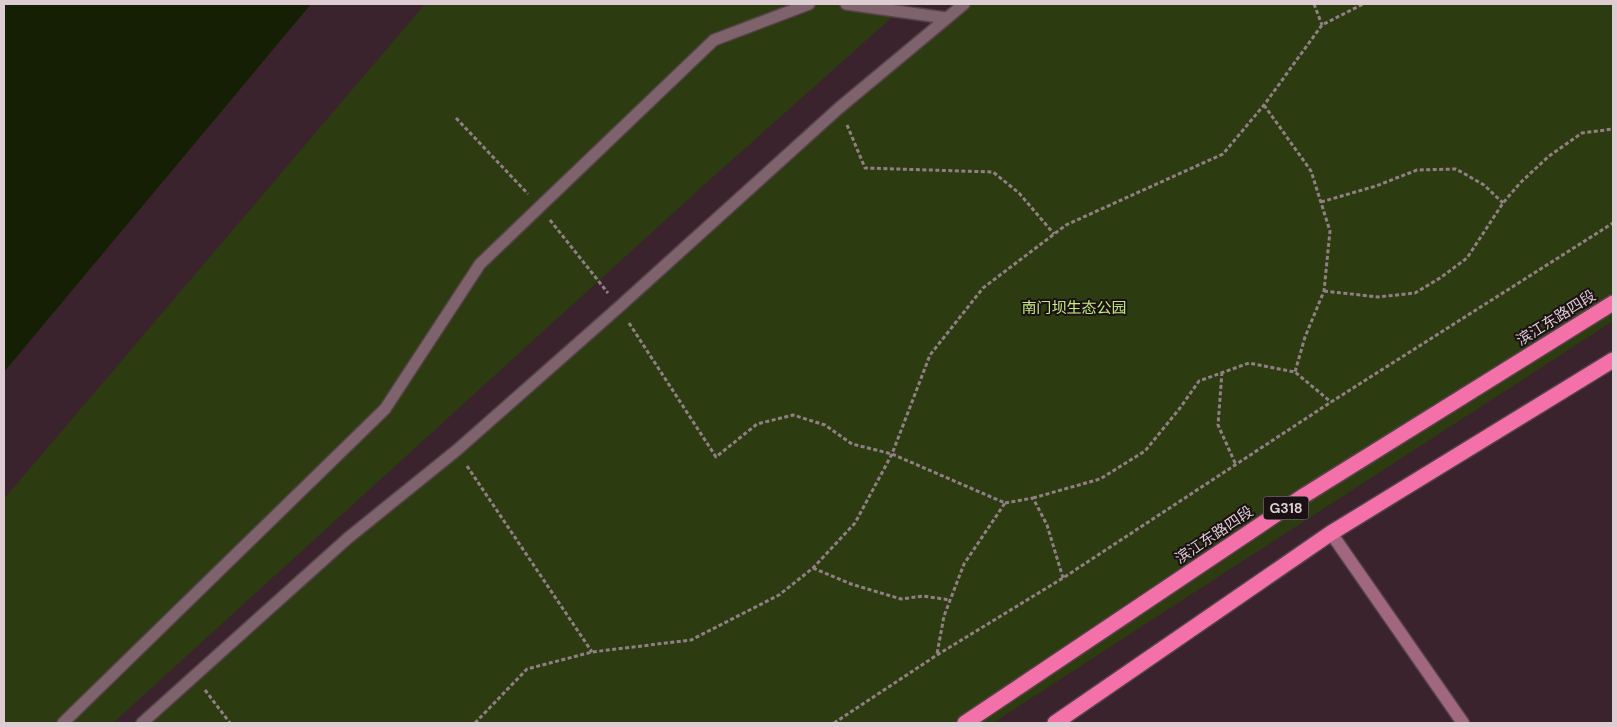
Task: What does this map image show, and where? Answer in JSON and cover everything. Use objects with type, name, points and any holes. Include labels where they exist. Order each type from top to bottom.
[{"type":"highway","name":"滨江东路四段","points":[[965,723],[1305,495],[1613,303]]},
{"type":"highway","points":[[1055,723],[1331,533],[1613,360]]},
{"type":"street","points":[[1331,533],[1463,723]]},
{"type":"lane","points":[[64,723],[385,409],[480,264],[714,40],[809,4]]},
{"type":"lane","points":[[846,4],[946,18]]},
{"type":"lane","points":[[142,723],[348,538],[457,450],[619,307],[839,108],[964,4]]},
{"type":"path","points":[[1314,4],[1322,25]]},
{"type":"path","points":[[475,723],[527,669],[592,652],[691,640],[779,595],[813,568],[855,523],[892,454],[930,355],[983,288],[1066,225],[1223,154],[1264,105],[1322,25],[1363,4]]},
{"type":"path","points":[[1264,105],[1312,171],[1330,231],[1324,291],[1305,337],[1295,372]]},
{"type":"path","points":[[839,108],[865,168],[994,172],[1019,194],[1054,234]]},
{"type":"path","points":[[1324,291],[1378,297],[1415,293],[1440,278],[1467,258],[1503,203],[1549,156],[1582,134],[1613,129]]},
{"type":"path","points":[[1321,202],[1376,186],[1417,170],[1456,169],[1484,185],[1503,203]]},
{"type":"path","points":[[834,723],[937,655],[1063,578],[1331,402],[1613,223]]},
{"type":"path","points":[[619,307],[716,457],[757,424],[793,415],[825,425],[852,444],[892,454],[1005,503],[1033,498],[1100,479],[1145,451],[1199,381],[1249,363],[1295,372],[1331,402]]},
{"type":"path","points":[[1222,372],[1218,425],[1236,465]]},
{"type":"path","points":[[457,450],[592,652]]},
{"type":"path","points":[[1033,498],[1047,525],[1063,578]]},
{"type":"path","points":[[937,655],[944,616],[964,564],[1005,503]]},
{"type":"path","points":[[813,568],[851,584],[901,599],[923,596],[950,600]]},
{"type":"path","points":[[195,676],[230,723]]},
{"type":"green space","points":[[425,4],[907,4],[705,184],[113,723],[4,723],[4,499]]},
{"type":"green space","name":"南门坝生态公园","points":[[964,4],[1613,4],[1613,321],[993,723],[142,723]]},
{"type":"shaded area","points":[[4,4],[311,4],[4,372]]}]
